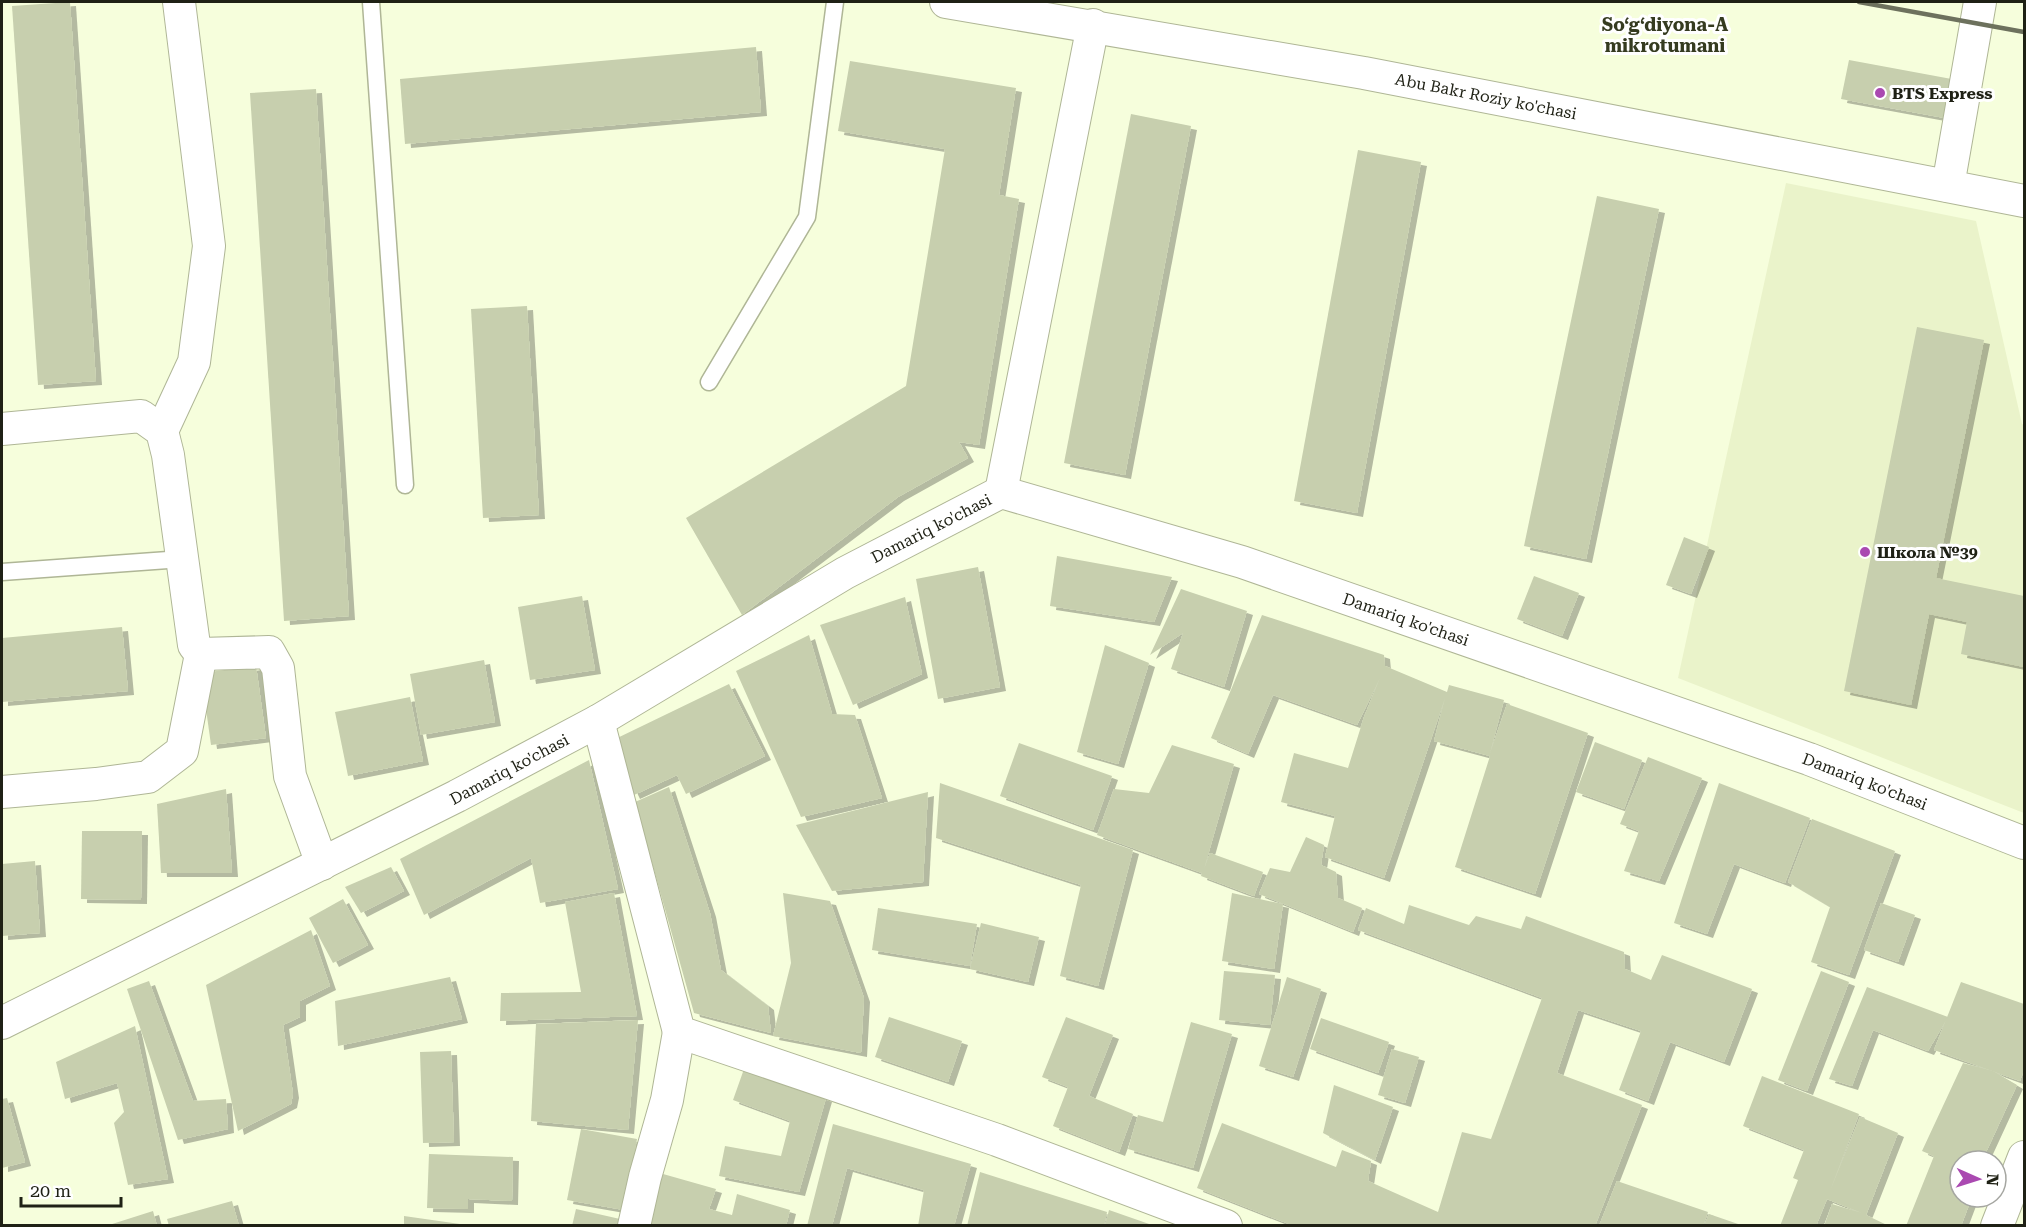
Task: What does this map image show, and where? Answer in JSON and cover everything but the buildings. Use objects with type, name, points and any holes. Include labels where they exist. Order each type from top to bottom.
[{"type":"street","points":[[2,792],[148,777],[182,751],[201,654],[194,645],[168,455],[162,431],[194,362],[209,246],[179,2]]},
{"type":"street","name":"Abu Bakr Roziy ko'chasi","points":[[946,2],[1093,25],[1364,73],[2025,201]]},
{"type":"street","points":[[1948,186],[1980,2]]},
{"type":"street","points":[[1001,492],[1093,25]]},
{"type":"street","points":[[2,429],[141,416],[162,431]]},
{"type":"street","name":"Damariq ko'chasi","points":[[2,1023],[458,796],[598,721],[845,573],[1001,492],[1242,562],[1809,759],[2025,843]]},
{"type":"street","points":[[201,654],[269,652],[279,668],[290,776],[322,864]]},
{"type":"street","points":[[598,721],[679,1032],[667,1100],[634,1226]]},
{"type":"street","points":[[679,1032],[997,1140],[1226,1226]]},
{"type":"street","points":[[1997,1226],[2025,1157]]},
{"type":"lane","points":[[371,2],[405,485]]},
{"type":"lane","points":[[709,382],[807,217],[835,2]]},
{"type":"lane","points":[[2,572],[182,559]]},
{"type":"shaded area","name":"Школа №39","points":[[1786,183],[1976,221],[2024,425],[2024,813],[1678,678]]},
{"type":"railway","points":[[1859,2],[2024,32]]},
{"type":"place","name":"BTS Express","points":[[1880,93]]},
{"type":"place","name":"Школа №39","points":[[1865,552]]},
{"type":"district","name":"So‘g‘diyona-А mikrotumani","points":[[1665,36]]}]
